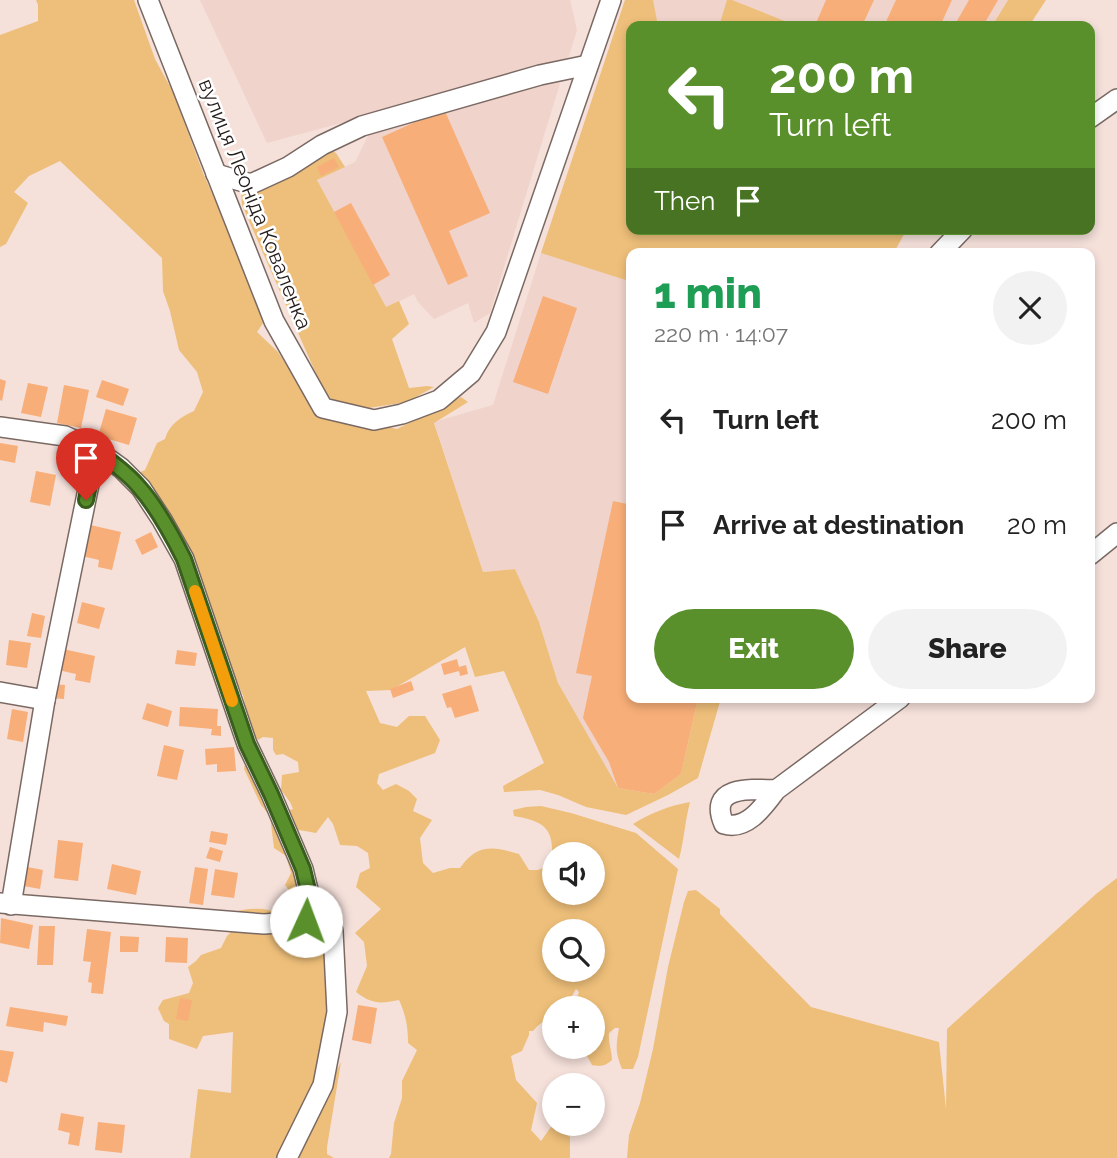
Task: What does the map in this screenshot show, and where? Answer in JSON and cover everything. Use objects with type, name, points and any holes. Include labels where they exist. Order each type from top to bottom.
[{"type":"street","name":"вулиця Леоніда Коваленка","points":[[148,0],[275,321],[323,408],[374,420],[402,414],[439,400],[471,373],[496,332],[611,0]]},
{"type":"street","points":[[216,174],[251,184],[288,167],[322,145],[362,125],[540,75],[588,65]]},
{"type":"street","points":[[1095,114],[1117,99]]},
{"type":"street","points":[[945,248],[956,235]]},
{"type":"street","points":[[0,427],[65,436],[96,450],[121,468],[141,488],[162,520],[184,559],[247,744],[303,869],[309,894],[306,921]]},
{"type":"street","points":[[96,450],[6,904],[264,924],[306,921],[333,931],[337,1012],[323,1085],[287,1158]]},
{"type":"street","points":[[1095,551],[1117,533]]},
{"type":"street","points":[[0,692],[45,700]]},
{"type":"street","points":[[776,790],[893,703]]},
{"type":"shaded area","points":[[36,0],[134,0],[155,59],[173,92],[203,173],[265,320],[257,332],[278,352],[308,398],[375,424],[397,429],[461,397],[468,402],[434,423],[483,572],[515,569],[539,622],[558,683],[618,788],[654,794],[681,774],[697,703],[720,703],[698,778],[626,815],[586,807],[540,790],[504,792],[503,786],[544,763],[504,671],[475,677],[465,647],[391,690],[366,691],[380,723],[397,727],[409,716],[425,716],[440,740],[435,753],[379,774],[377,783],[383,790],[396,784],[409,791],[417,799],[413,811],[432,820],[420,838],[423,863],[433,873],[460,868],[479,851],[501,849],[519,854],[529,870],[542,868],[542,905],[605,905],[605,842],[552,842],[550,835],[541,825],[514,816],[513,810],[541,806],[636,833],[678,869],[638,1057],[633,1069],[622,1069],[617,1049],[619,1028],[609,1033],[612,1060],[605,1065],[592,1065],[589,1059],[605,1059],[605,996],[578,996],[579,992],[576,989],[572,996],[542,996],[542,1023],[533,1031],[529,1031],[522,1051],[511,1056],[516,1080],[537,1103],[531,1130],[541,1141],[545,1136],[569,1136],[570,1158],[389,1158],[394,1123],[402,1098],[402,1081],[417,1050],[408,1043],[406,1021],[399,1000],[376,1002],[356,992],[367,966],[364,942],[355,933],[381,909],[356,887],[360,873],[370,868],[368,853],[357,846],[340,845],[328,817],[316,833],[299,830],[284,836],[302,872],[301,914],[276,920],[229,913],[254,909],[279,912],[290,908],[294,897],[285,885],[291,873],[286,856],[274,848],[270,816],[261,805],[244,769],[245,763],[251,766],[277,813],[293,809],[281,790],[282,775],[299,772],[298,762],[283,754],[276,755],[273,738],[263,737],[258,740],[254,735],[249,725],[243,695],[138,473],[145,470],[157,443],[165,439],[173,425],[194,411],[203,392],[197,372],[179,350],[163,291],[162,258],[60,161],[29,176],[14,192],[28,203],[6,244],[0,247],[0,35],[38,21]]},
{"type":"shaded area","points":[[200,0],[570,0],[577,30],[567,62],[267,143]]},
{"type":"shaded area","points":[[625,0],[1008,0],[995,21],[626,21],[626,235],[632,235],[632,248],[626,248],[626,703],[697,703],[681,774],[654,794],[618,788],[586,749],[558,683],[539,622],[515,569],[483,572],[434,422],[493,405]]},
{"type":"shaded area","points":[[625,0],[653,0],[657,21],[626,21],[626,235],[904,235],[896,248],[626,248],[626,280],[541,253]]},
{"type":"shaded area","points":[[727,0],[732,0],[784,21],[721,21]]},
{"type":"shaded area","points":[[1008,0],[1046,0],[1032,21],[995,21]]},
{"type":"shaded area","points":[[541,80],[560,83],[490,313],[474,323],[468,303],[434,319],[414,294],[386,308],[317,180],[355,162],[369,134]]},
{"type":"shaded area","points":[[322,145],[336,153],[345,167],[317,180],[386,307],[399,301],[409,324],[392,339],[409,388],[434,387],[407,402],[356,410],[336,403],[324,392],[242,205],[241,189]]},
{"type":"shaded area","points":[[690,802],[679,859],[633,824],[660,810]]},
{"type":"shaded area","points":[[1117,878],[1117,1158],[627,1158],[629,1135],[640,1103],[668,967],[688,891],[696,890],[720,909],[720,914],[811,1007],[939,1042],[946,1109],[947,1029]]},
{"type":"shaded area","points":[[295,925],[311,932],[329,954],[333,1003],[323,1062],[282,1158],[190,1158],[198,1089],[231,1093],[233,1032],[203,1036],[197,1049],[169,1039],[169,1024],[164,1021],[158,1008],[163,1000],[189,993],[193,983],[188,967],[201,955],[221,948],[235,928]]},
{"type":"shaded area","points":[[341,1062],[327,1147],[327,1154],[334,1158],[292,1158]]},
{"type":"building","points":[[826,0],[874,0],[864,21],[817,21]]},
{"type":"building","points":[[896,0],[952,0],[942,21],[886,21]]},
{"type":"building","points":[[969,0],[998,0],[986,21],[957,21]]},
{"type":"building","points":[[444,109],[490,213],[449,231],[468,276],[448,285],[382,137]]},
{"type":"building","points":[[334,158],[339,167],[321,176],[317,167]]},
{"type":"building","points":[[351,203],[390,275],[373,285],[334,212]]},
{"type":"building","points":[[543,296],[577,308],[548,394],[513,382]]},
{"type":"building","points":[[0,379],[6,381],[2,401],[0,400]]},
{"type":"building","points":[[102,380],[129,389],[123,406],[96,397]]},
{"type":"building","points":[[28,383],[48,387],[41,417],[21,413]]},
{"type":"building","points":[[64,385],[89,390],[81,428],[57,423]]},
{"type":"building","points":[[106,409],[137,418],[129,445],[98,436]]},
{"type":"building","points":[[0,443],[18,446],[15,463],[0,460]]},
{"type":"building","points":[[36,471],[56,475],[50,506],[30,502]]},
{"type":"building","points":[[613,501],[626,504],[626,703],[697,703],[681,774],[654,794],[618,788],[609,762],[583,718],[592,676],[576,673]]},
{"type":"building","points":[[86,524],[121,532],[112,570],[98,567],[99,560],[78,555]]},
{"type":"building","points":[[151,532],[158,547],[142,555],[135,540]]},
{"type":"building","points":[[82,602],[105,608],[99,629],[77,623]]},
{"type":"building","points":[[32,613],[45,616],[41,638],[27,636]]},
{"type":"building","points":[[9,640],[31,643],[27,668],[6,665]]},
{"type":"building","points":[[63,649],[95,656],[90,683],[75,680],[76,674],[58,670]]},
{"type":"building","points":[[177,650],[197,653],[195,666],[175,664]]},
{"type":"building","points":[[457,659],[459,667],[466,665],[468,674],[460,676],[459,671],[444,675],[441,664]]},
{"type":"building","points":[[411,681],[414,690],[393,698],[390,689]]},
{"type":"building","points":[[51,684],[65,685],[64,699],[50,698]]},
{"type":"building","points":[[471,685],[479,711],[455,718],[451,707],[447,708],[442,694]]},
{"type":"building","points":[[147,703],[172,711],[168,727],[142,719]]},
{"type":"building","points":[[180,707],[218,709],[217,726],[221,726],[221,736],[211,735],[212,729],[179,726]]},
{"type":"building","points":[[12,709],[28,712],[23,742],[7,739]]},
{"type":"building","points":[[164,745],[184,750],[177,780],[157,776]]},
{"type":"building","points":[[234,747],[236,771],[217,772],[217,764],[206,765],[205,749]]},
{"type":"building","points":[[211,831],[228,834],[226,845],[209,842]]},
{"type":"building","points":[[58,840],[83,843],[78,881],[54,878]]},
{"type":"building","points":[[210,847],[223,851],[220,862],[206,858]]},
{"type":"building","points":[[112,864],[141,871],[136,895],[107,889]]},
{"type":"building","points":[[17,865],[43,870],[40,889],[13,884]]},
{"type":"building","points":[[195,867],[208,869],[203,905],[189,903]]},
{"type":"building","points":[[215,869],[238,873],[234,898],[211,895]]},
{"type":"building","points":[[1,918],[33,925],[29,949],[0,943]]},
{"type":"building","points":[[39,926],[55,926],[53,965],[37,965]]},
{"type":"building","points":[[87,929],[111,932],[103,994],[91,993],[92,983],[88,982],[91,962],[83,961]]},
{"type":"building","points":[[120,936],[139,937],[138,952],[120,952]]},
{"type":"building","points":[[166,937],[188,938],[187,963],[165,962]]},
{"type":"building","points":[[180,998],[192,1000],[188,1021],[176,1019]]},
{"type":"building","points":[[358,1005],[377,1008],[371,1044],[352,1040]]},
{"type":"building","points":[[10,1007],[68,1016],[66,1026],[44,1022],[43,1032],[6,1026]]},
{"type":"building","points":[[0,1050],[14,1052],[7,1083],[0,1081]]},
{"type":"building","points":[[61,1113],[84,1117],[79,1146],[68,1144],[70,1133],[58,1130]]},
{"type":"building","points":[[98,1122],[125,1125],[122,1153],[95,1150]]},
{"type":"slow traffic","points":[[195,591],[232,701]]},
{"type":"route","points":[[86,500],[96,450],[121,468],[141,488],[184,559],[247,744],[303,869],[309,894],[306,921]]}]
